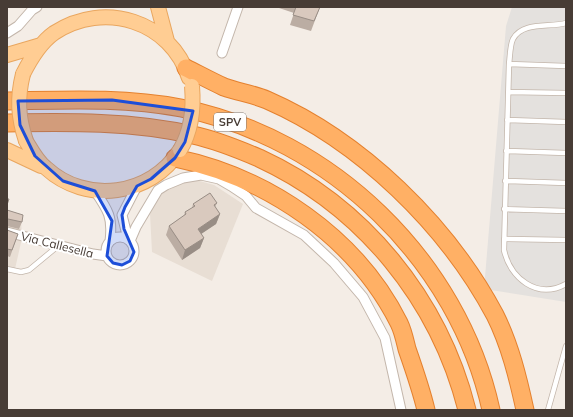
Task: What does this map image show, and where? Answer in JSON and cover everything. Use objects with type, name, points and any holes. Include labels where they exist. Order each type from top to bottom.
[{"type":"highway","points":[[186,68],[224,87],[267,100],[325,131],[369,162],[419,210],[460,258],[495,316],[514,362],[525,410]]},
{"type":"highway","name":"SPV","points":[[7,101],[112,100],[181,108],[226,121],[268,137],[323,168],[357,193],[388,222],[428,271],[448,301],[471,347],[484,382],[491,410]]},
{"type":"highway","name":"SPV","points":[[7,123],[118,124],[170,130],[195,135],[229,146],[293,176],[320,194],[356,222],[403,275],[422,301],[441,336],[457,374],[467,410]]},
{"type":"highway","points":[[177,154],[257,186],[307,216],[353,257],[380,291],[399,324],[426,410]]},
{"type":"main road","points":[[100,16],[116,7]]},
{"type":"main road","points":[[158,7],[167,41]]},
{"type":"main road","points":[[100,16],[129,20],[155,32],[167,41],[178,54],[186,68],[192,86],[193,105],[191,124],[185,142],[177,154],[151,179],[137,186],[119,191],[95,191],[63,181],[46,168],[34,156],[20,125],[18,108],[19,91],[23,74],[31,59],[41,45],[53,34],[68,25],[84,19],[100,16]]},
{"type":"main road","points":[[7,55],[41,45]]},
{"type":"main road","points":[[7,150],[46,168]]},
{"type":"street","points":[[7,33],[18,26],[32,10],[37,7]]},
{"type":"street","points":[[222,53],[238,7]]},
{"type":"street","points":[[129,240],[158,190],[166,185],[183,178],[201,175],[219,179],[231,186],[246,196],[256,208],[304,235],[334,263],[363,297],[385,338],[401,410]]},
{"type":"street","points":[[95,191],[110,214],[112,221],[110,241],[106,248],[107,256],[109,260],[117,265],[126,263],[133,257],[134,252],[122,215],[137,186]]},
{"type":"street","name":"Via Callesella","points":[[7,232],[93,254],[107,256]]},
{"type":"street","points":[[110,241],[119,237],[129,240]]},
{"type":"lane","points":[[566,23],[534,27],[522,31],[513,39],[509,64],[504,209],[504,250],[506,261],[512,271],[520,279],[530,285],[541,288],[552,288],[566,284]]},
{"type":"lane","points":[[509,64],[566,66]]},
{"type":"lane","points":[[508,92],[566,93]]},
{"type":"lane","points":[[507,120],[566,122]]},
{"type":"lane","points":[[506,151],[566,153]]},
{"type":"lane","points":[[505,181],[566,183]]},
{"type":"lane","points":[[504,209],[566,211]]},
{"type":"lane","points":[[504,239],[566,240]]},
{"type":"lane","points":[[7,269],[21,272],[29,270],[60,245]]},
{"type":"lane","points":[[548,410],[566,346]]},
{"type":"highlighted area","points":[[112,100],[193,111],[185,142],[175,158],[151,179],[137,186],[125,207],[122,215],[124,229],[134,252],[130,261],[122,265],[113,263],[107,256],[112,221],[95,191],[63,181],[35,156],[20,125],[18,101]]},
{"type":"shaded area","points":[[512,7],[566,7],[566,302],[484,289],[506,26]]},
{"type":"shaded area","points":[[196,180],[214,185],[243,204],[212,281],[152,252],[150,214],[159,195],[180,184]]},
{"type":"shaded area","points":[[7,217],[21,220],[22,238],[15,269],[7,266]]},
{"type":"building","points":[[296,7],[320,7],[314,21],[293,15]]},
{"type":"building","points":[[210,193],[217,203],[214,205],[220,214],[198,229],[204,238],[185,250],[169,226],[186,214],[185,212],[195,206],[193,204]]},
{"type":"building","points":[[7,210],[23,215],[22,222],[7,220]]},
{"type":"building","points":[[7,230],[18,234],[12,250],[7,249]]}]
